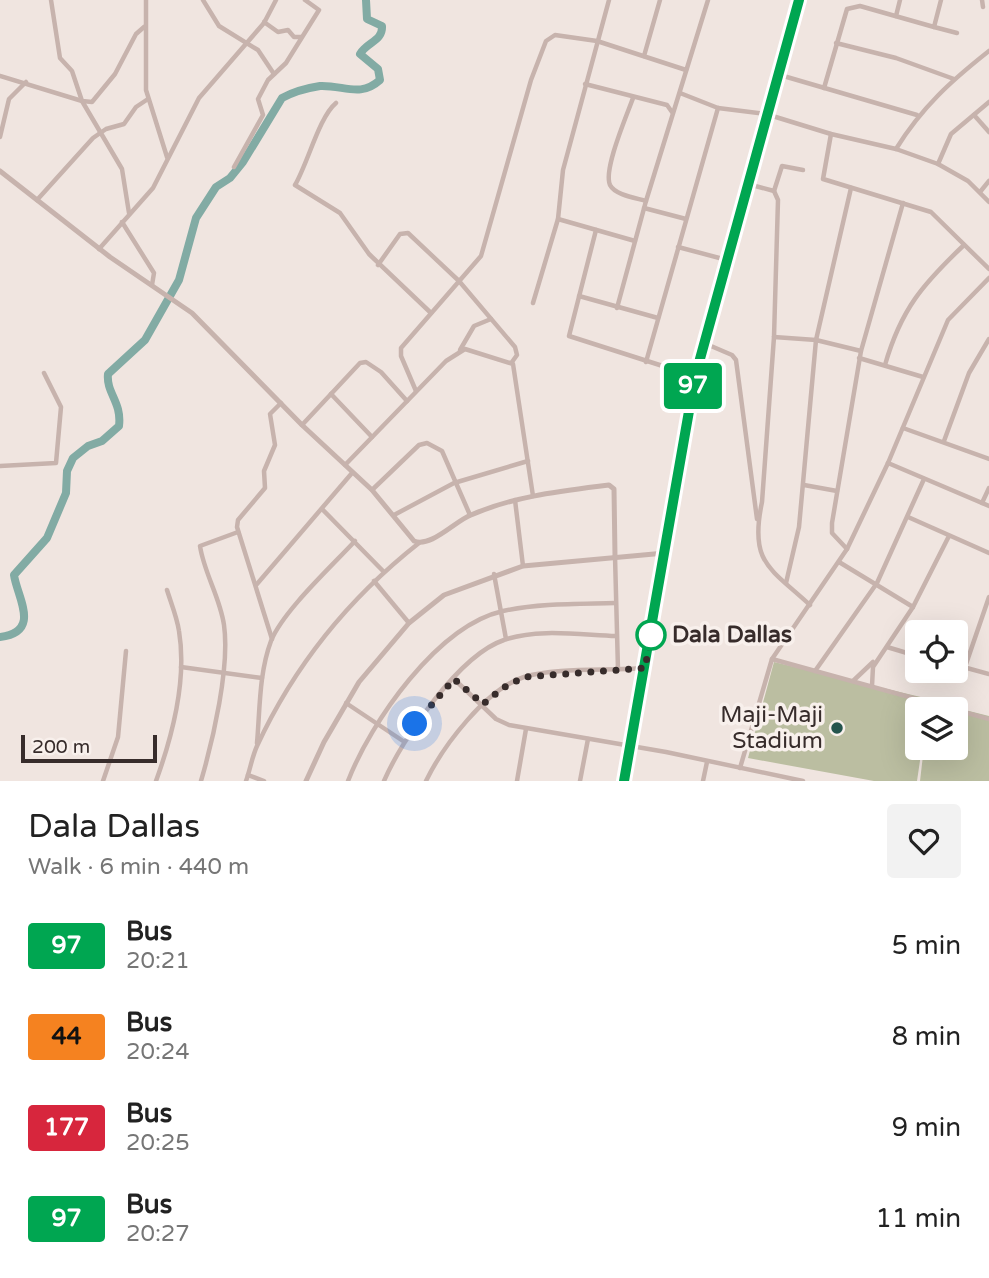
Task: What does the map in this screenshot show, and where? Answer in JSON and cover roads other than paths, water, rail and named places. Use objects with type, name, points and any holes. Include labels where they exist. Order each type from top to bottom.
[{"type":"highway","points":[[624,781],[695,377],[799,0]]},
{"type":"street","points":[[51,0],[60,58],[72,71],[82,101],[122,169],[129,214]]},
{"type":"street","points":[[146,0],[144,27],[148,99],[166,162]]},
{"type":"street","points":[[203,0],[221,29],[258,50],[274,74]]},
{"type":"street","points":[[99,249],[153,188],[199,97],[264,22],[276,0]]},
{"type":"street","points":[[234,167],[263,116],[258,99],[274,74],[286,64],[319,10],[315,2],[305,0]]},
{"type":"street","points":[[533,303],[558,219],[563,170],[609,0]]},
{"type":"street","points":[[645,56],[660,0]]},
{"type":"street","points":[[617,308],[646,201],[708,0]]},
{"type":"street","points":[[896,16],[900,0]]},
{"type":"street","points":[[933,27],[937,26],[941,0]]},
{"type":"street","points":[[982,0],[983,8]]},
{"type":"street","points":[[824,88],[847,9],[860,6],[957,33]]},
{"type":"street","points":[[264,22],[278,32],[288,30],[294,37],[301,37]]},
{"type":"street","points":[[0,76],[92,102],[119,68],[136,34],[144,27]]},
{"type":"street","points":[[416,391],[401,356],[401,348],[481,256],[540,50],[546,41],[555,35],[597,41],[686,71]]},
{"type":"street","points":[[836,43],[895,58],[954,79]]},
{"type":"street","points":[[896,149],[917,116],[954,79],[989,51]]},
{"type":"street","points":[[779,75],[917,116]]},
{"type":"street","points":[[0,137],[2,113],[9,99],[26,82]]},
{"type":"street","points":[[585,84],[667,105],[673,113]]},
{"type":"street","points":[[680,93],[718,108],[766,114],[831,134],[896,149],[938,164],[989,201]]},
{"type":"street","points":[[633,98],[611,165],[609,182],[614,189],[646,201]]},
{"type":"street","points":[[37,200],[101,132],[124,124],[136,107],[148,99]]},
{"type":"street","points":[[938,164],[951,134],[989,102]]},
{"type":"street","points":[[335,103],[326,113],[317,140],[295,185],[340,213],[378,264],[431,313]]},
{"type":"street","points":[[646,362],[718,108]]},
{"type":"street","points":[[974,115],[989,132]]},
{"type":"street","points":[[831,134],[821,177],[931,212],[989,269]]},
{"type":"street","points":[[504,152],[512,146]]},
{"type":"street","points":[[757,525],[762,502],[774,337],[778,203],[774,191],[782,166],[803,170]]},
{"type":"street","points":[[0,171],[99,249],[201,321],[302,425],[372,491],[419,544]]},
{"type":"street","points":[[980,192],[989,181]]},
{"type":"street","points":[[748,184],[774,191]]},
{"type":"street","points":[[786,583],[799,527],[816,340],[851,188]]},
{"type":"street","points":[[847,549],[831,529],[837,491],[859,358],[904,203]]},
{"type":"street","points":[[644,208],[686,219]]},
{"type":"street","points":[[558,219],[635,240]]},
{"type":"street","points":[[122,222],[154,272],[152,285]]},
{"type":"street","points":[[596,230],[569,336],[695,377]]},
{"type":"street","points":[[378,264],[400,234],[408,233],[459,281],[517,349],[512,362],[533,496]]},
{"type":"street","points":[[884,365],[895,331],[913,298],[964,245]]},
{"type":"street","points":[[678,247],[727,260]]},
{"type":"street","points":[[740,768],[763,682],[772,659],[847,549],[888,463],[948,320],[989,278]]},
{"type":"street","points":[[579,296],[658,318]]},
{"type":"street","points":[[345,465],[416,391],[460,350],[474,326],[491,319]]},
{"type":"street","points":[[774,337],[816,340],[861,351]]},
{"type":"street","points":[[944,441],[969,373],[989,339]]},
{"type":"street","points":[[703,342],[732,355],[736,360],[763,561],[810,605]]},
{"type":"street","points":[[460,350],[468,349],[512,362]]},
{"type":"street","points":[[859,358],[923,377]]},
{"type":"street","points":[[302,425],[360,363],[366,362],[381,372],[407,401]]},
{"type":"street","points":[[0,466],[56,463],[61,407],[44,373]]},
{"type":"street","points":[[331,394],[372,437]]},
{"type":"street","points":[[272,639],[257,584],[238,531],[238,520],[265,488],[264,471],[275,445],[270,414],[281,403]]},
{"type":"street","points":[[903,428],[989,459]]},
{"type":"street","points":[[372,491],[419,445],[427,443],[442,450],[470,515]]},
{"type":"street","points":[[394,515],[454,483],[528,461]]},
{"type":"street","points":[[888,463],[989,506]]},
{"type":"street","points":[[257,584],[352,472]]},
{"type":"street","points":[[814,671],[877,583],[924,479]]},
{"type":"street","points":[[804,485],[837,491]]},
{"type":"street","points":[[256,747],[291,681],[319,640],[383,571],[419,544],[470,515],[533,496],[612,486],[618,670]]},
{"type":"street","points":[[981,503],[989,488]]},
{"type":"street","points":[[515,500],[523,565]]},
{"type":"street","points":[[322,509],[383,571]]},
{"type":"street","points":[[908,517],[989,553]]},
{"type":"street","points":[[201,781],[215,723],[222,672],[224,624],[200,546],[238,531]]},
{"type":"street","points":[[853,681],[887,647],[913,607],[949,536]]},
{"type":"street","points":[[264,781],[247,778],[256,747],[262,678],[272,639],[298,603],[355,541]]},
{"type":"street","points":[[306,781],[345,702],[371,666],[409,623],[444,595],[523,565],[665,553]]},
{"type":"street","points":[[839,562],[913,607]]},
{"type":"street","points":[[494,574],[503,611],[506,639]]},
{"type":"street","points":[[374,581],[409,623]]},
{"type":"street","points":[[156,781],[168,742],[181,667],[179,631],[167,590]]},
{"type":"street","points":[[968,658],[989,597]]},
{"type":"street","points":[[348,781],[377,726],[402,688],[466,627],[503,611],[615,603]]},
{"type":"street","points":[[384,781],[403,741],[428,707],[454,679],[494,644],[530,635],[617,636]]},
{"type":"street","points":[[887,647],[905,652]]},
{"type":"street","points":[[103,781],[118,737],[126,651]]},
{"type":"street","points":[[772,659],[989,719]]},
{"type":"street","points":[[872,686],[871,673],[877,659]]},
{"type":"street","points":[[181,667],[262,678]]},
{"type":"street","points":[[426,781],[446,749],[483,704],[503,688],[524,677],[645,668]]},
{"type":"street","points":[[968,668],[989,674]]},
{"type":"street","points":[[454,679],[501,723],[803,781]]},
{"type":"street","points":[[345,702],[403,741]]},
{"type":"street","points":[[517,781],[526,729]]},
{"type":"street","points":[[580,781],[588,738]]},
{"type":"street","points":[[703,781],[706,762]]},
{"type":"waterway","points":[[0,637],[13,634],[24,621],[14,575],[47,538],[66,493],[67,471],[73,458],[88,446],[102,441],[119,426],[118,410],[109,387],[108,374],[145,340],[179,280],[196,218],[216,187],[230,178],[243,162],[282,98],[300,90],[320,86],[359,90],[380,80],[378,69],[360,54],[382,31],[382,26],[367,19],[366,0]]},
{"type":"place","name":"Dala Dallas","points":[[651,635]]},
{"type":"place","name":"Maji-Maji Stadium","points":[[837,728]]}]
